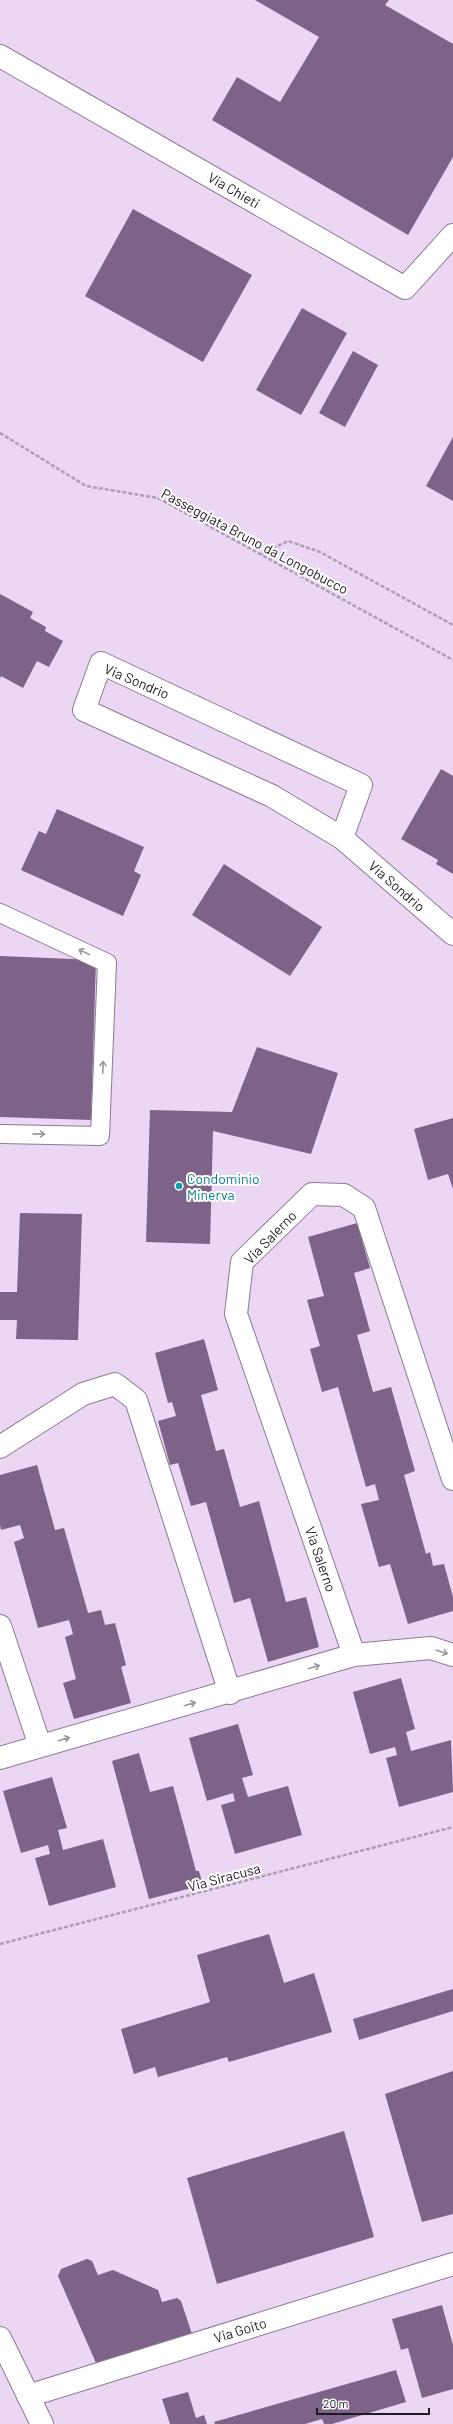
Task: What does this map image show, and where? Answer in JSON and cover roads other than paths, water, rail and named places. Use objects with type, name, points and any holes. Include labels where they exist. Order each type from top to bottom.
[{"type":"street","name":"Via Chieti","points":[[0,56],[405,288],[453,234]]},
{"type":"street","name":"Via Sondrio","points":[[342,838],[360,785],[101,663],[84,710],[272,796],[342,838],[453,934]]},
{"type":"street","name":"Via Salerno","points":[[354,1655],[236,1314],[242,1262],[312,1194],[344,1195],[364,1208],[453,1479]]},
{"type":"street","points":[[0,1447],[83,1394],[115,1384],[136,1400],[230,1692]]},
{"type":"street","points":[[0,1626],[40,1746]]},
{"type":"street","points":[[0,1758],[354,1655],[431,1648],[453,1655]]},
{"type":"street","name":"Via Goito","points":[[28,2396],[453,2264]]},
{"type":"street","points":[[0,2338],[42,2424]]},
{"type":"lane","points":[[0,1134],[100,1136],[107,962],[1,915]]},
{"type":"place","name":"Condominio Minerva","points":[[179,1186]]}]
